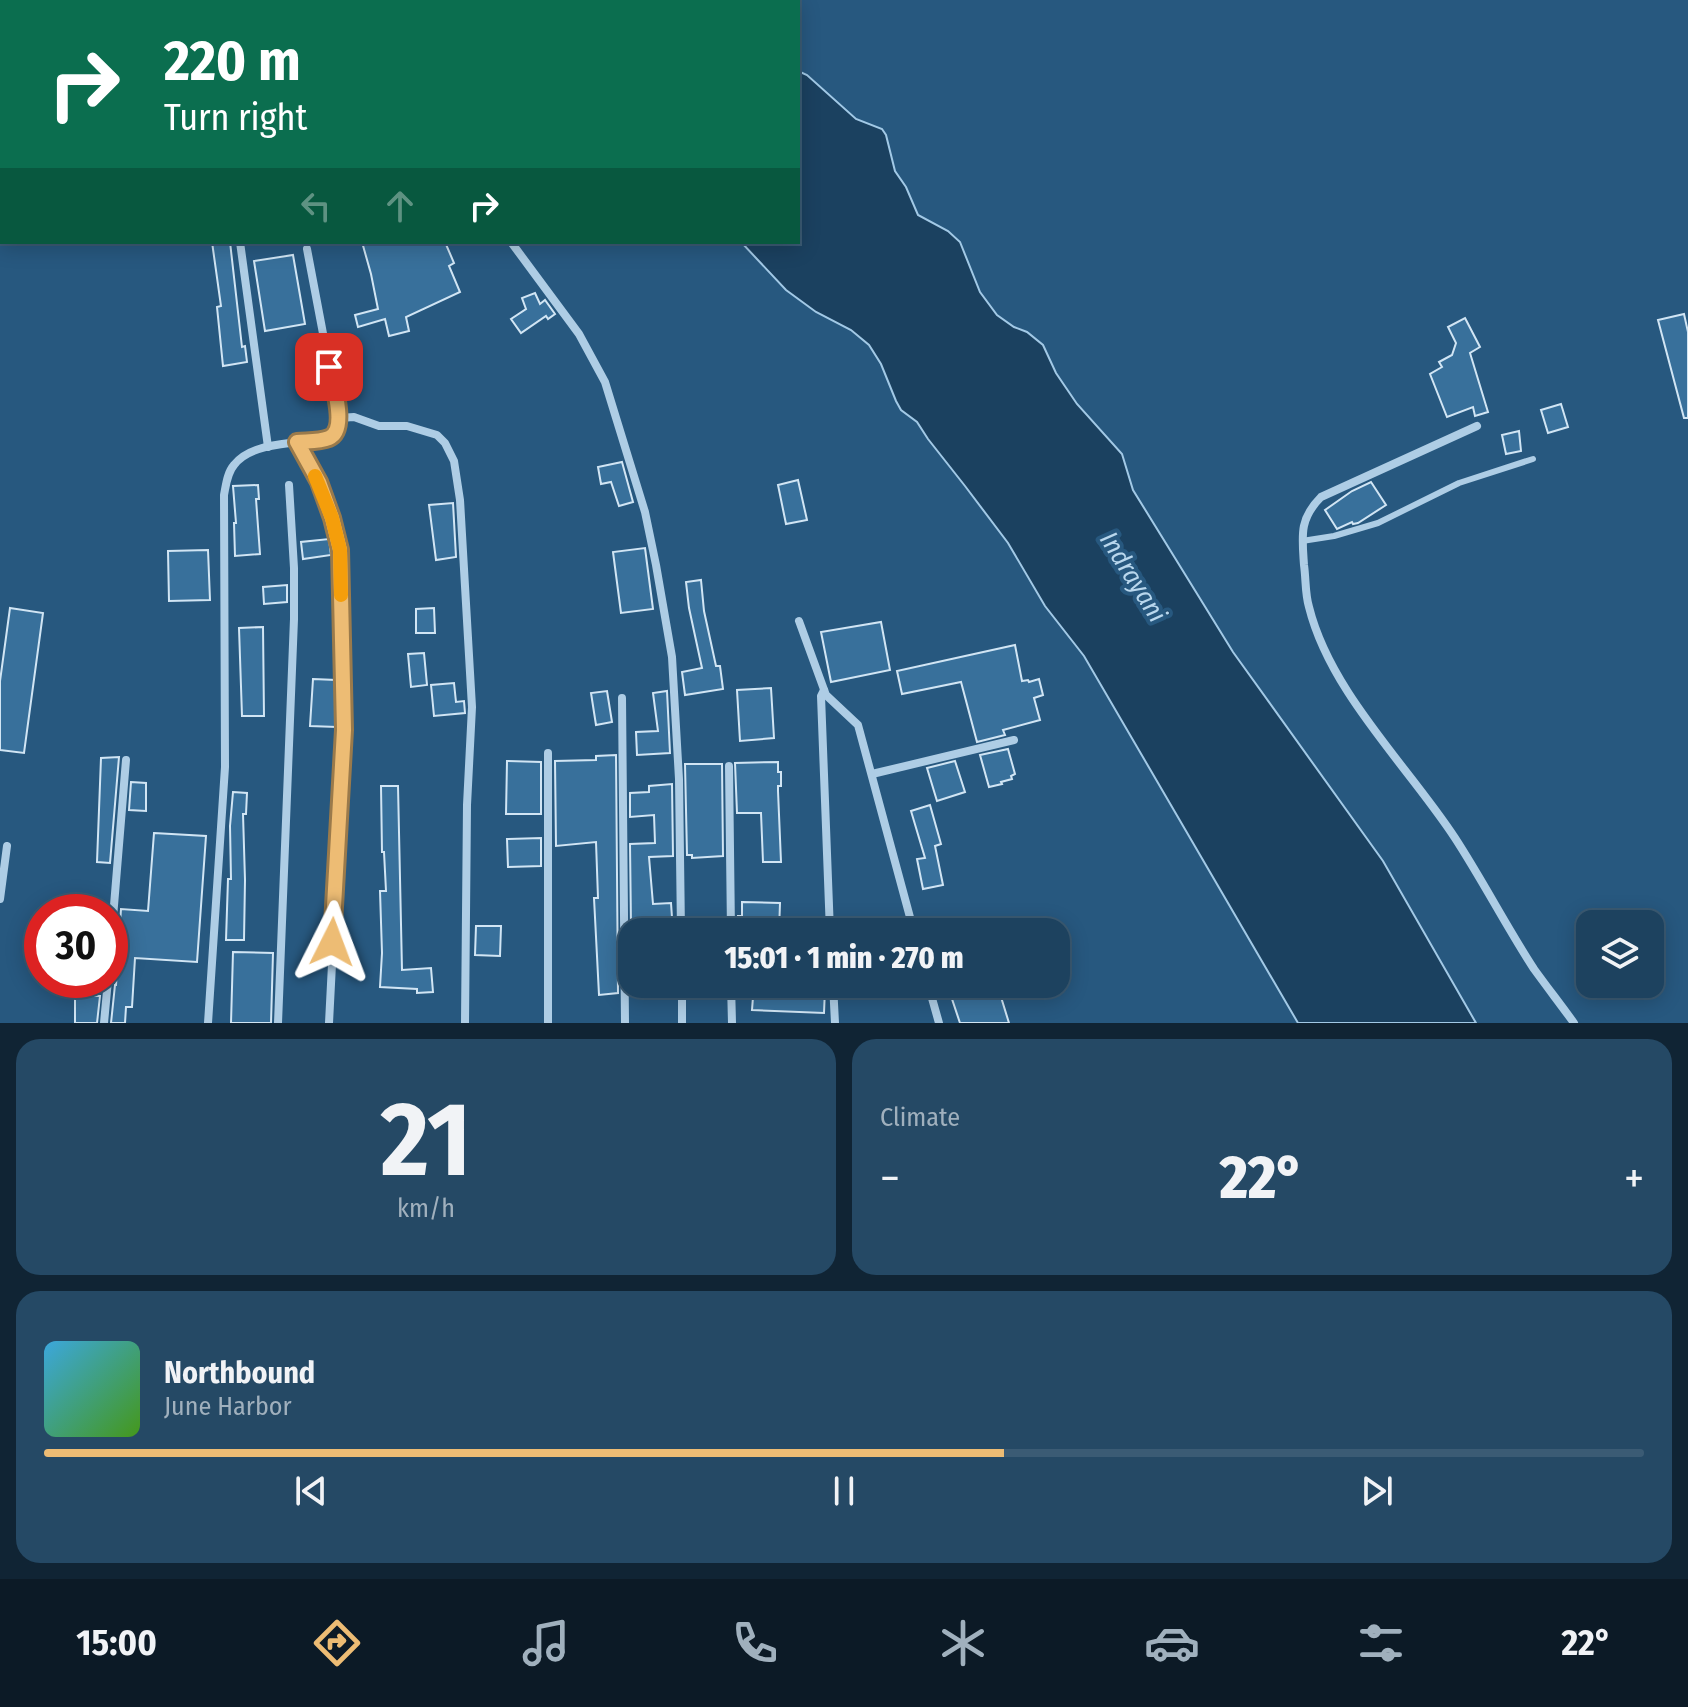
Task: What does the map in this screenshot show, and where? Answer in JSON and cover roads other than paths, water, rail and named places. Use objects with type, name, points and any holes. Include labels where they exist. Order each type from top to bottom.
[{"type":"street","points":[[240,244],[268,447]]},
{"type":"street","points":[[512,244],[579,334],[605,382],[645,512],[672,657],[679,779],[681,918]]},
{"type":"street","points":[[208,1023],[225,767],[226,480],[242,457],[268,447],[331,438],[336,433],[339,418],[307,249]]},
{"type":"street","points":[[339,418],[354,417],[379,426],[407,426],[437,435],[454,461],[460,500],[472,707],[467,805],[465,1023]]},
{"type":"street","points":[[1477,426],[1321,497],[1310,508],[1302,541],[1308,604],[1315,629],[1349,693],[1454,837],[1535,970],[1574,1023]]},
{"type":"street","points":[[297,442],[319,482],[340,550],[344,730],[329,1023]]},
{"type":"street","points":[[278,1023],[294,619],[289,485]]},
{"type":"street","points":[[799,621],[826,695],[858,725],[910,918]]},
{"type":"street","points":[[824,690],[821,696],[829,918]]},
{"type":"street","points":[[622,698],[625,1023]]},
{"type":"street","points":[[872,774],[1014,740]]},
{"type":"street","points":[[548,753],[548,1023]]},
{"type":"street","points":[[115,894],[126,760]]},
{"type":"street","points":[[729,766],[731,918]]},
{"type":"street","points":[[0,899],[7,846]]},
{"type":"street","points":[[104,1023],[106,998]]},
{"type":"street","points":[[682,998],[682,1023]]},
{"type":"street","points":[[731,998],[732,1023]]},
{"type":"street","points":[[834,998],[835,1023]]},
{"type":"street","points":[[932,998],[939,1023]]},
{"type":"lane","points":[[1302,541],[1334,536],[1378,523],[1459,483],[1533,459]]},
{"type":"water","name":"Indrayani","points":[[800,72],[856,119],[882,129],[895,171],[918,215],[948,231],[960,242],[980,292],[997,315],[1043,345],[1056,373],[1077,404],[1122,454],[1133,490],[1233,652],[1383,861],[1476,1023],[1298,1023],[1084,656],[1045,606],[1008,543],[917,422],[901,410],[869,345],[851,330],[816,312],[786,290],[743,244],[800,244]]}]
